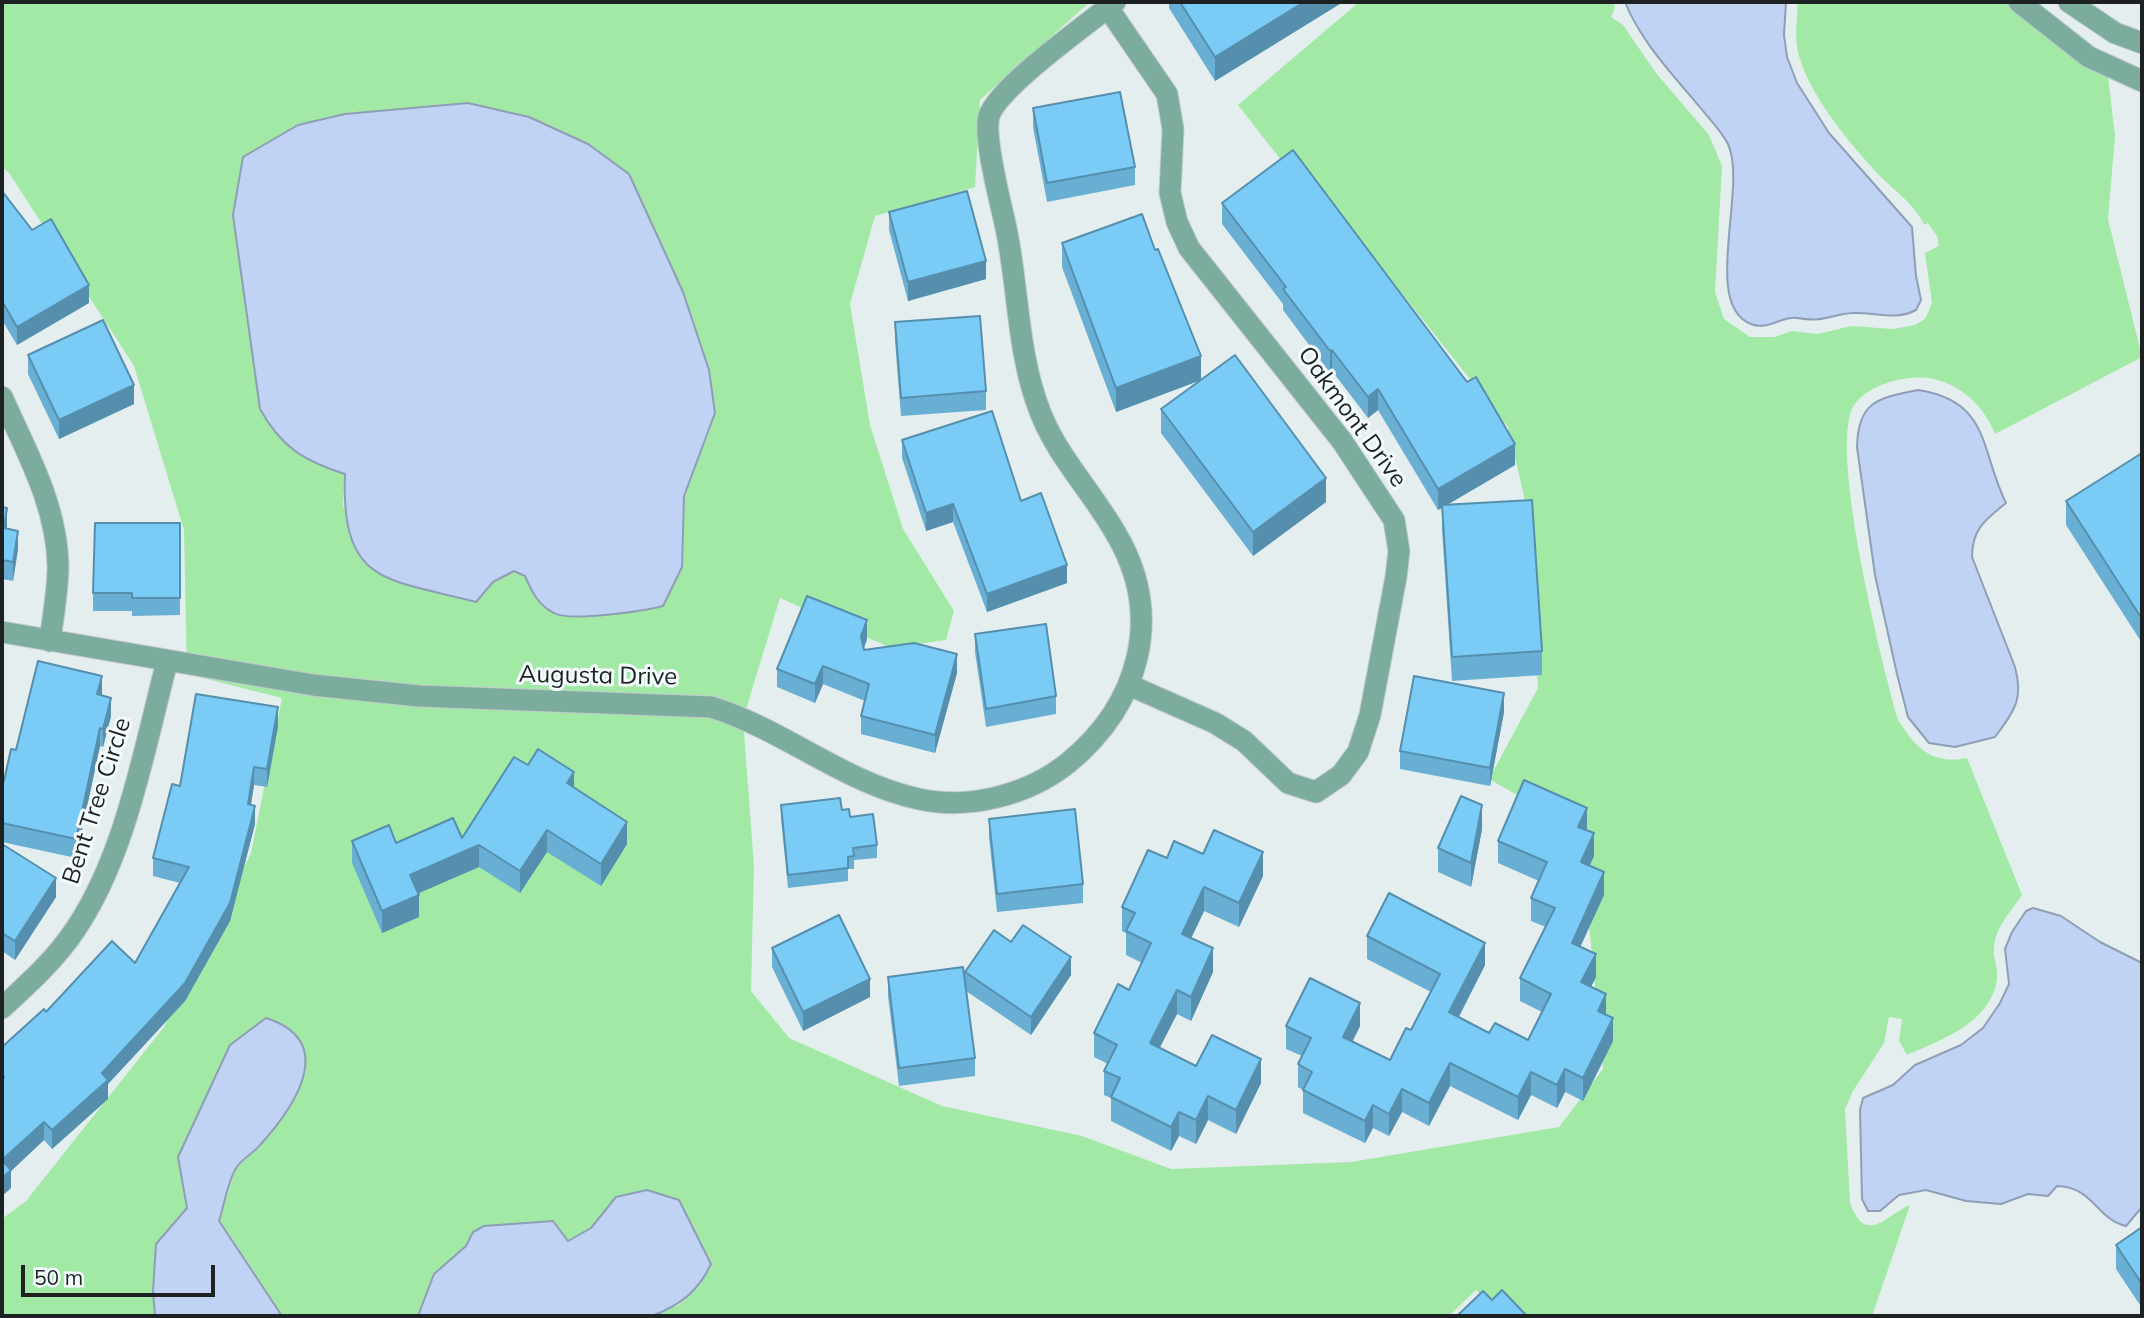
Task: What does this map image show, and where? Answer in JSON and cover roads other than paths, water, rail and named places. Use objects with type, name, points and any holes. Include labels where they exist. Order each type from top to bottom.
[{"type":"street","points":[[2019,2],[2089,57],[2142,81]]},
{"type":"street","points":[[2069,2],[2115,33],[2142,43]]},
{"type":"street","name":"Augusta Drive","points":[[2,632],[313,685],[419,696],[711,707],[742,716],[882,788],[919,799],[958,803],[997,798],[1031,785],[1063,767],[1091,744],[1112,718],[1129,685],[1139,651],[1141,623],[1138,592],[1130,562],[1116,533],[1059,448],[1042,418],[1031,386],[1012,257],[990,149],[989,116],[1008,89],[1112,5]]},
{"type":"street","name":"Oakmont Drive","points":[[1112,5],[1167,94],[1173,128],[1170,193],[1177,222],[1189,248],[1342,441],[1394,520],[1399,551],[1370,715],[1358,752],[1341,775],[1316,792],[1288,783],[1244,741],[1215,723],[1129,685]]},
{"type":"street","points":[[2,397],[37,473],[55,536],[57,576],[50,641]]},
{"type":"street","name":"Bent Tree Circle","points":[[2,1008],[57,954],[75,931],[104,878],[136,778],[167,662]]},
{"type":"water","points":[[1625,2],[1786,2],[1784,35],[1787,57],[1797,83],[1829,133],[1912,227],[1921,300],[1916,310],[1893,316],[1854,313],[1822,319],[1791,318],[1763,326],[1751,324],[1736,313],[1729,294],[1727,270],[1733,188],[1733,163],[1728,144],[1648,43]]},
{"type":"water","points":[[468,103],[529,117],[588,144],[629,174],[683,292],[709,370],[715,413],[684,496],[682,567],[663,606],[607,615],[562,615],[544,606],[533,593],[525,576],[514,571],[493,582],[476,602],[394,580],[375,571],[361,557],[351,537],[346,510],[345,474],[317,464],[295,451],[276,433],[260,409],[233,215],[243,157],[298,125],[345,114]]},
{"type":"water","points":[[1918,390],[1942,396],[1959,405],[1971,417],[1980,431],[2006,503],[1977,532],[1972,557],[2015,667],[2018,697],[2012,712],[1995,737],[1955,747],[1929,743],[1908,717],[1875,575],[1857,447],[1861,420],[1873,404],[1881,399]]},
{"type":"water","points":[[2033,908],[2061,916],[2100,942],[2142,963],[2142,1207],[2126,1226],[2108,1217],[2079,1192],[2057,1186],[2048,1196],[2028,1194],[2001,1204],[1966,1201],[1926,1190],[1899,1195],[1880,1211],[1868,1211],[1862,1199],[1860,1110],[1863,1098],[1893,1085],[1915,1065],[1961,1045],[1983,1028],[2009,984],[2005,949],[2012,932],[2026,911]]},
{"type":"water","points":[[266,1018],[288,1028],[301,1042],[305,1058],[304,1075],[287,1111],[261,1144],[235,1170],[219,1221],[282,1316],[155,1316],[153,1291],[156,1244],[187,1208],[178,1157],[230,1045]]},
{"type":"water","points":[[647,1190],[679,1200],[711,1264],[694,1290],[671,1307],[652,1316],[418,1316],[434,1274],[466,1246],[473,1232],[484,1226],[553,1221],[568,1241],[591,1228],[616,1197]]}]
